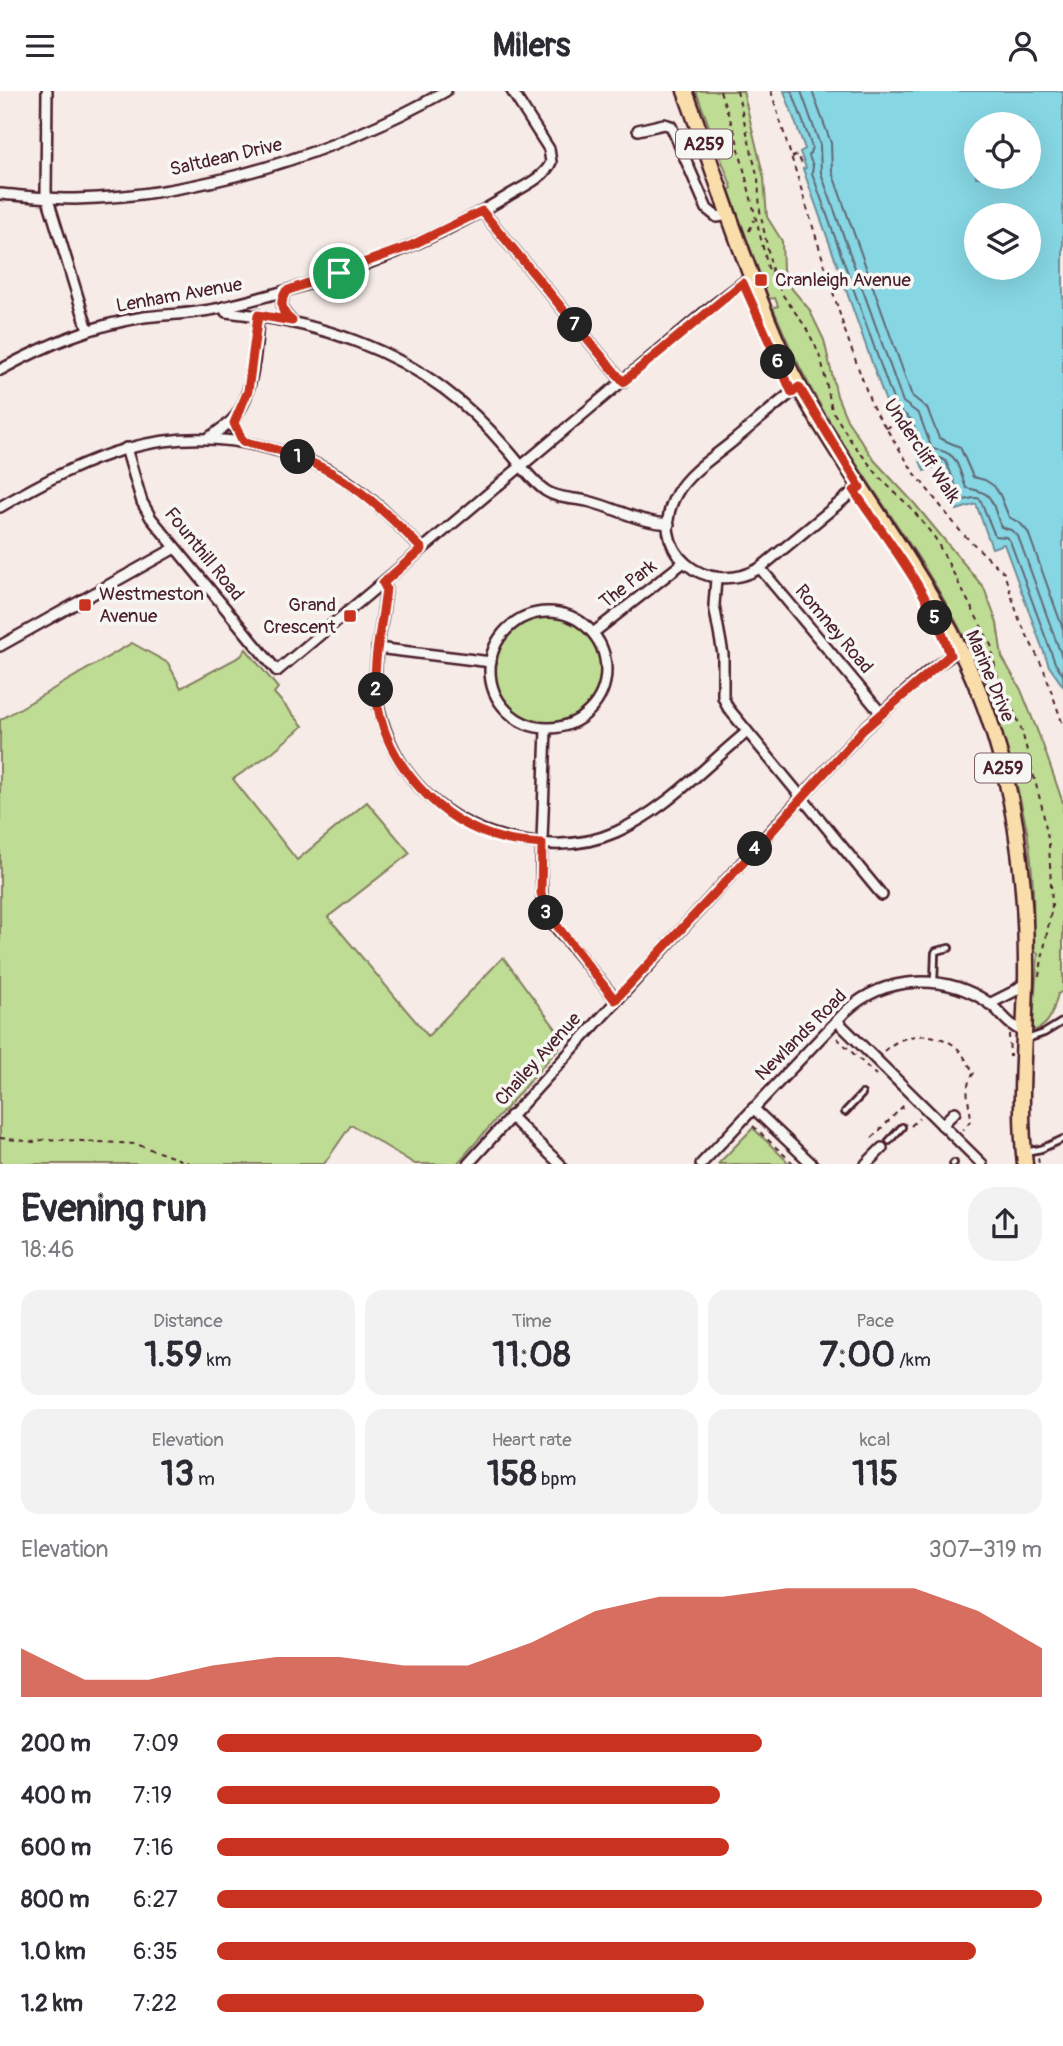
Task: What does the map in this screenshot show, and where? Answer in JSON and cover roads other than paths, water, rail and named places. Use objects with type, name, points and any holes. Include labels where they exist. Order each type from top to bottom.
[{"type":"main road","name":"Marine Drive","points":[[685,91],[729,215],[757,278],[773,333],[799,387],[923,583],[959,650],[994,732],[1015,815],[1025,892],[1026,985],[1021,1094],[1025,1158]]},
{"type":"street","points":[[47,91],[47,197],[88,330]]},
{"type":"street","name":"Saltdean Drive","points":[[0,194],[96,198],[177,187],[241,174],[307,155],[354,137],[446,91]]},
{"type":"street","name":"Lenham Avenue","points":[[0,370],[47,345],[88,330],[135,319],[224,307],[286,291],[410,246],[482,211],[544,172],[551,162],[549,149],[512,91]]},
{"type":"street","points":[[638,130],[664,124],[671,126],[707,209],[717,218],[729,215]]},
{"type":"street","points":[[482,211],[623,382]]},
{"type":"street","points":[[747,732],[650,813],[632,824],[613,833],[581,842],[542,844],[504,839],[474,828],[446,812],[421,789],[398,759],[385,729],[376,694],[377,649],[386,588],[383,583],[724,296],[757,278]]},
{"type":"street","points":[[286,291],[282,308],[292,321]]},
{"type":"street","points":[[224,307],[226,312],[292,321],[352,339],[412,368],[458,401],[496,437],[540,486],[556,496],[600,505],[640,521],[668,524]]},
{"type":"street","points":[[208,438],[234,418],[248,391],[258,315]]},
{"type":"street","points":[[799,387],[689,478],[675,495],[668,524],[674,545],[684,562],[696,571],[716,579],[743,577],[760,568],[860,487]]},
{"type":"street","points":[[234,418],[234,428],[243,442]]},
{"type":"street","points":[[0,507],[67,470],[126,448],[162,440],[208,438],[243,442],[300,457],[345,479],[374,501],[422,549]]},
{"type":"street","name":"Founthill Road","points":[[126,448],[146,512],[277,671],[383,583]]},
{"type":"street","points":[[0,646],[175,548]]},
{"type":"street","name":"The Park","points":[[593,633],[684,562]]},
{"type":"street","name":"Romney Road","points":[[760,568],[880,712]]},
{"type":"street","points":[[716,579],[714,604],[723,655],[723,697],[728,708],[882,895]]},
{"type":"street","name":"The Park","points":[[491,662],[497,642],[506,630],[516,621],[535,614],[550,612],[570,616],[593,633],[606,660],[606,676],[601,696],[581,719],[561,727],[546,729]]},
{"type":"street","points":[[377,649],[491,662],[491,682],[502,705],[521,722],[546,729],[541,893],[547,913],[615,1000]]},
{"type":"street","name":"Chailey Avenue","points":[[468,1164],[880,712],[959,650]]},
{"type":"street","name":"Newlands Road","points":[[701,1164],[852,1005],[873,992],[900,983],[934,983],[962,991],[989,1004],[1023,1035]]},
{"type":"street","points":[[989,1004],[1026,985]]},
{"type":"street","points":[[837,1021],[982,1164]]},
{"type":"street","points":[[753,1108],[812,1164]]},
{"type":"street","points":[[942,1125],[955,1112]]},
{"type":"street","points":[[510,1116],[560,1164]]},
{"type":"street","points":[[866,1164],[886,1144]]},
{"type":"lane","points":[[934,983],[935,953],[949,948]]},
{"type":"lane","points":[[1023,1035],[1044,1033],[1062,1022]]},
{"type":"lane","points":[[845,1112],[862,1094]]},
{"type":"lane","points":[[886,1144],[902,1128]]},
{"type":"lane","points":[[1025,1158],[1063,1139]]},
{"type":"water","points":[[784,91],[1063,91],[1063,686],[1049,666],[1004,544],[992,548],[976,504],[957,510],[941,465],[924,471],[905,422],[897,425],[895,416],[891,416],[803,169],[806,168],[800,152],[805,149]]},
{"type":"place","name":"Cranleigh Avenue","points":[[761,280]]},
{"type":"place","name":"Westmeston Avenue","points":[[85,605]]},
{"type":"place","name":"Grand Crescent","points":[[350,616]]}]
